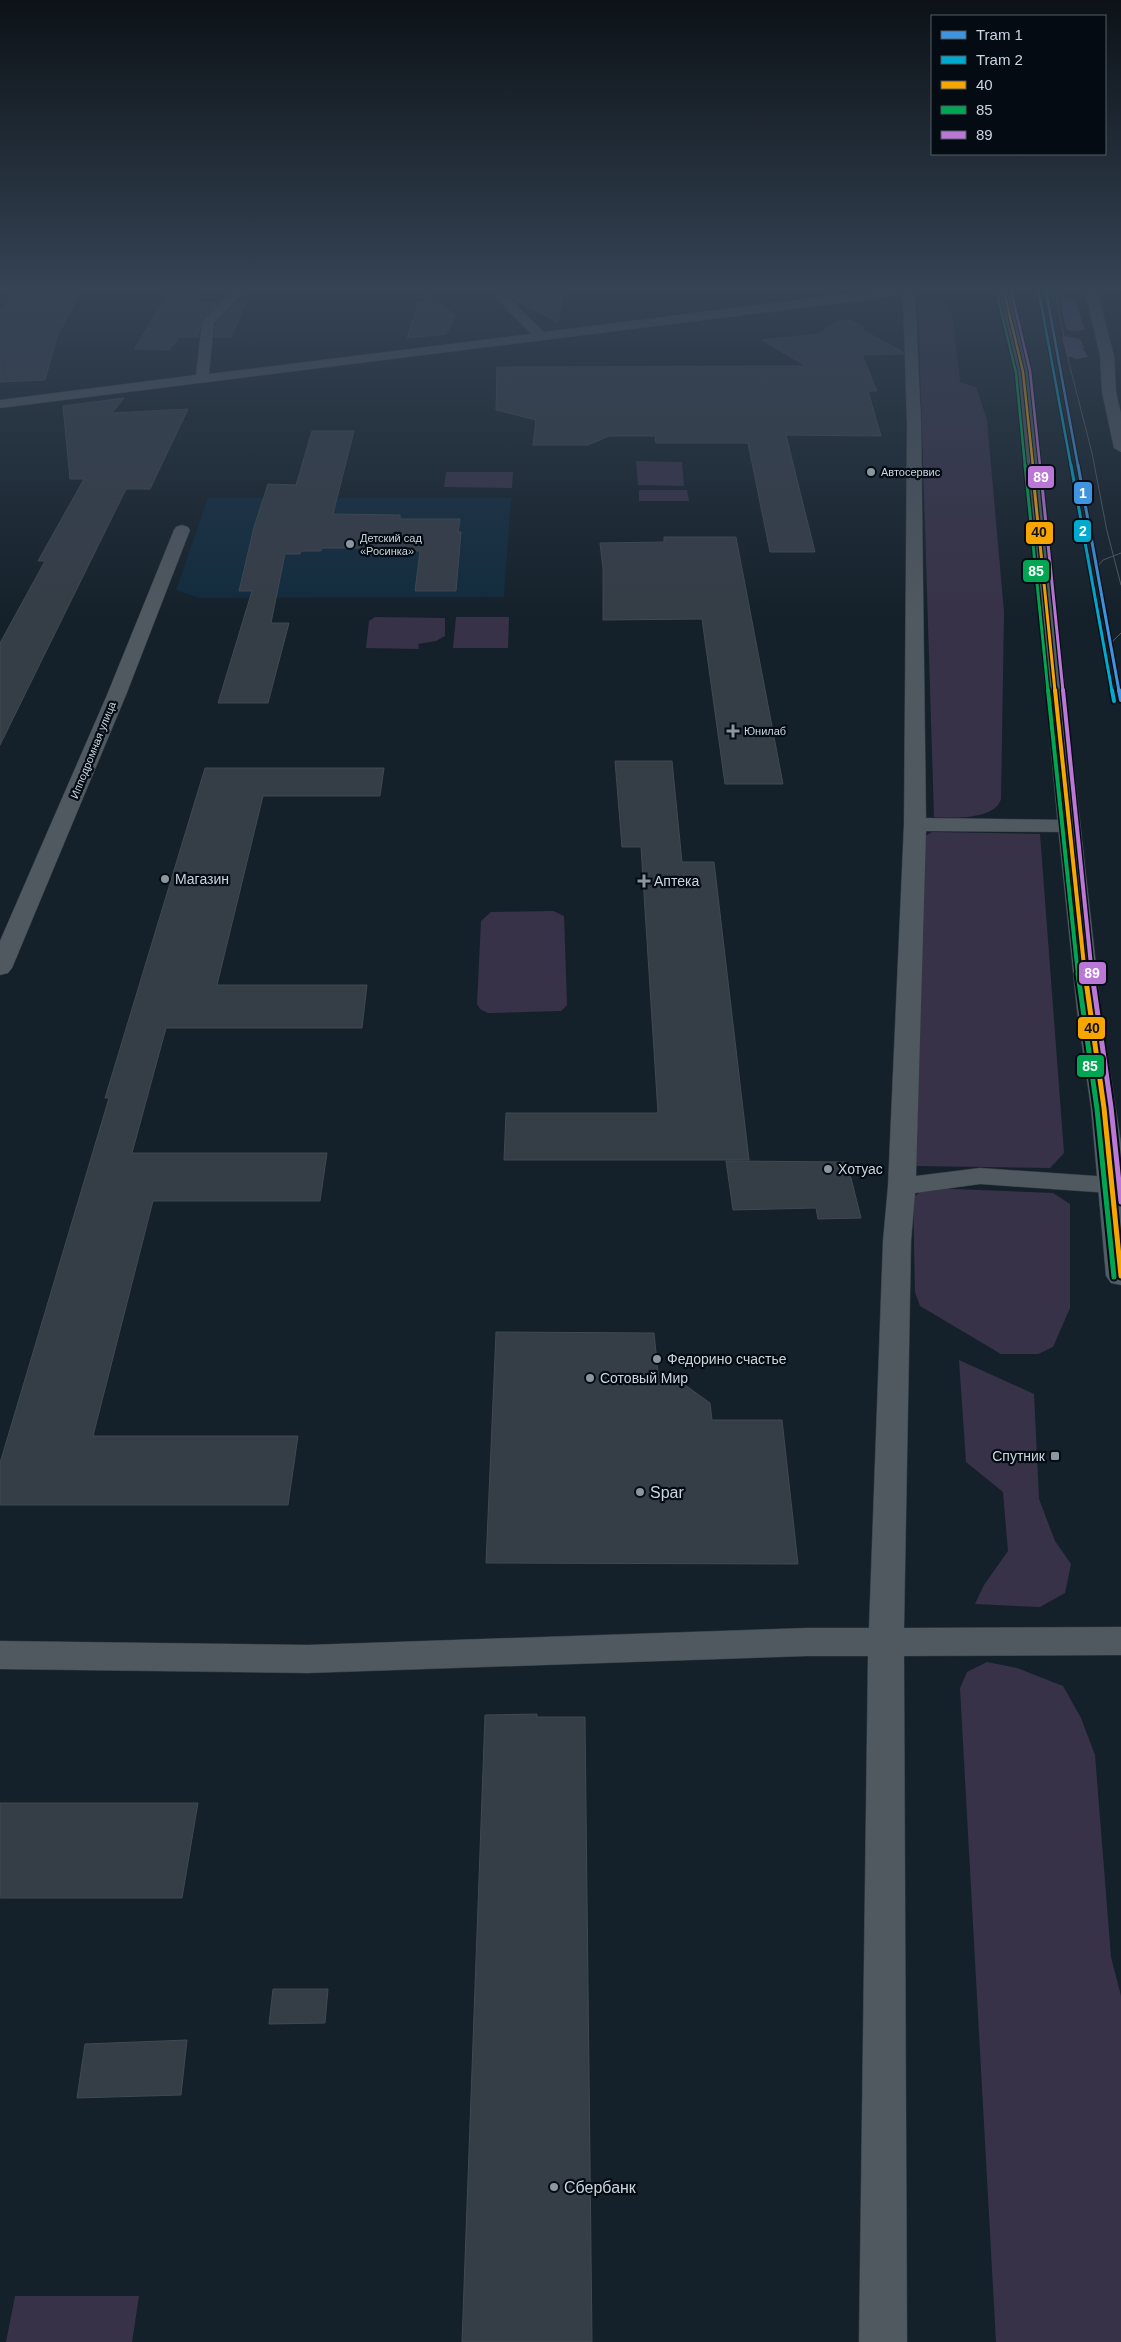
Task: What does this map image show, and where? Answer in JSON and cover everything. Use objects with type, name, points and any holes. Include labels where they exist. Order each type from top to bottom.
[{"type":"main road","points":[[1026,395],[1069,826],[1089,1010],[1104,1108],[1110,1185],[1121,1276]]},
{"type":"street","points":[[0,404],[70,395]]},
{"type":"street","points":[[883,2342],[886,1643],[896,1250],[902,1186],[915,824],[913,395]]},
{"type":"street","points":[[1110,395],[1121,448]]},
{"type":"street","name":"Ипподромная улица","points":[[0,968],[93,753],[182,530]]},
{"type":"street","points":[[915,824],[1069,826]]},
{"type":"street","points":[[902,1186],[980,1176],[1110,1185]]},
{"type":"street","points":[[0,1655],[308,1659],[807,1642],[1121,1641]]},
{"type":"shaded area","points":[[921,395],[979,395],[987,420],[1004,612],[1001,799],[991,811],[982,814],[952,818],[934,817]]},
{"type":"shaded area","points":[[636,461],[682,462],[684,486],[638,485]]},
{"type":"shaded area","points":[[446,472],[513,472],[512,488],[444,487]]},
{"type":"shaded area","points":[[639,490],[687,490],[689,501],[639,501]]},
{"type":"shaded area","name":"Детский сад «Росинка»","points":[[208,498],[511,498],[504,597],[199,598],[176,590]]},
{"type":"shaded area","points":[[375,617],[445,618],[445,636],[436,641],[418,644],[419,649],[366,648],[369,621]]},
{"type":"shaded area","points":[[456,617],[509,617],[508,648],[453,648]]},
{"type":"shaded area","points":[[932,832],[1040,834],[1064,1153],[1050,1168],[917,1166],[910,1151],[919,840]]},
{"type":"shaded area","points":[[553,911],[564,916],[567,1005],[561,1011],[488,1013],[480,1009],[477,1004],[481,921],[491,912]]},
{"type":"shaded area","points":[[927,1188],[1053,1193],[1070,1204],[1070,1308],[1053,1347],[1038,1354],[1001,1354],[920,1306],[915,1292],[913,1197]]},
{"type":"shaded area","points":[[959,1360],[1034,1394],[1039,1499],[1055,1541],[1071,1564],[1065,1593],[1040,1607],[975,1604],[984,1585],[1008,1551],[1003,1492],[966,1462]]},
{"type":"shaded area","points":[[987,1662],[1017,1668],[1063,1686],[1081,1718],[1095,1755],[1111,1957],[1121,1996],[1121,2342],[996,2342],[960,1688],[967,1672]]},
{"type":"shaded area","points":[[15,2296],[139,2296],[132,2342],[6,2342]]},
{"type":"building","points":[[496,395],[869,395],[881,436],[786,435],[815,552],[770,552],[748,443],[656,443],[655,436],[609,436],[588,445],[533,445],[536,420],[496,410]]},
{"type":"building","points":[[124,398],[112,413],[188,409],[150,489],[126,489],[0,745],[0,643],[45,561],[38,561],[84,479],[70,479],[63,406]]},
{"type":"building","points":[[312,431],[354,431],[333,514],[400,515],[400,519],[460,519],[458,532],[461,532],[456,591],[415,591],[420,551],[401,551],[401,548],[322,548],[321,551],[301,551],[300,554],[285,554],[271,623],[289,623],[268,703],[218,703],[252,591],[239,591],[254,527],[268,484],[296,485]]},
{"type":"building","points":[[664,537],[736,537],[783,784],[725,784],[702,619],[603,620],[603,568],[600,543],[664,542]]},
{"type":"building","points":[[615,761],[672,761],[682,862],[714,862],[749,1160],[504,1160],[506,1113],[658,1113],[641,847],[622,847]]},
{"type":"building","points":[[205,768],[384,768],[380,796],[263,796],[217,985],[367,985],[362,1028],[166,1028],[132,1153],[327,1153],[320,1201],[153,1201],[93,1436],[298,1436],[288,1505],[0,1505],[0,1463],[109,1098],[105,1098]]},
{"type":"building","points":[[726,1161],[847,1162],[861,1218],[818,1219],[816,1208],[733,1210]]},
{"type":"building","name":"Spar","points":[[496,1332],[654,1333],[659,1382],[681,1382],[710,1403],[712,1420],[782,1420],[798,1564],[486,1563]]},
{"type":"building","points":[[537,1714],[537,1717],[585,1717],[592,2342],[462,2342],[485,1715]]},
{"type":"building","points":[[0,1803],[198,1803],[182,1898],[0,1898]]},
{"type":"building","points":[[273,1989],[328,1989],[325,2023],[269,2024]]},
{"type":"building","points":[[187,2040],[181,2095],[77,2098],[85,2044]]},
{"type":"tram line","name":"2","points":[[1058,395],[1114,701]]},
{"type":"tram line","name":"1","points":[[1065,395],[1121,700]]},
{"type":"tram line","points":[[1077,395],[1092,453],[1113,556]]},
{"type":"tram line","points":[[1113,556],[1121,553]]},
{"type":"tram line","points":[[1097,567],[1103,560],[1113,556]]},
{"type":"tram line","points":[[1113,556],[1121,585]]},
{"type":"tram line","points":[[1110,644],[1121,633]]},
{"type":"transit line","name":"85","points":[[1018,395],[1062,827],[1082,1011],[1097,1109],[1114,1277]]},
{"type":"transit line","name":"40","points":[[1025,395],[1069,826],[1089,1010],[1104,1108],[1121,1276]]},
{"type":"transit line","name":"89","points":[[1033,395],[1096,1009],[1111,1107],[1121,1202]]},
{"type":"place","name":"Автосервис","points":[[871,472]]},
{"type":"place","name":"Детский сад «Росинка»","points":[[350,544]]},
{"type":"place","name":"Юнилаб","points":[[733,731]]},
{"type":"place","name":"Магазин","points":[[165,879]]},
{"type":"place","name":"Аптека","points":[[644,881]]},
{"type":"place","name":"Хотуас","points":[[828,1169]]},
{"type":"place","name":"Федорино счастье","points":[[657,1359]]},
{"type":"place","name":"Сотовый Мир","points":[[590,1378]]},
{"type":"place","name":"Спутник","points":[[1055,1456]]},
{"type":"place","name":"Spar","points":[[640,1492]]},
{"type":"place","name":"Сбербанк","points":[[554,2187]]}]
